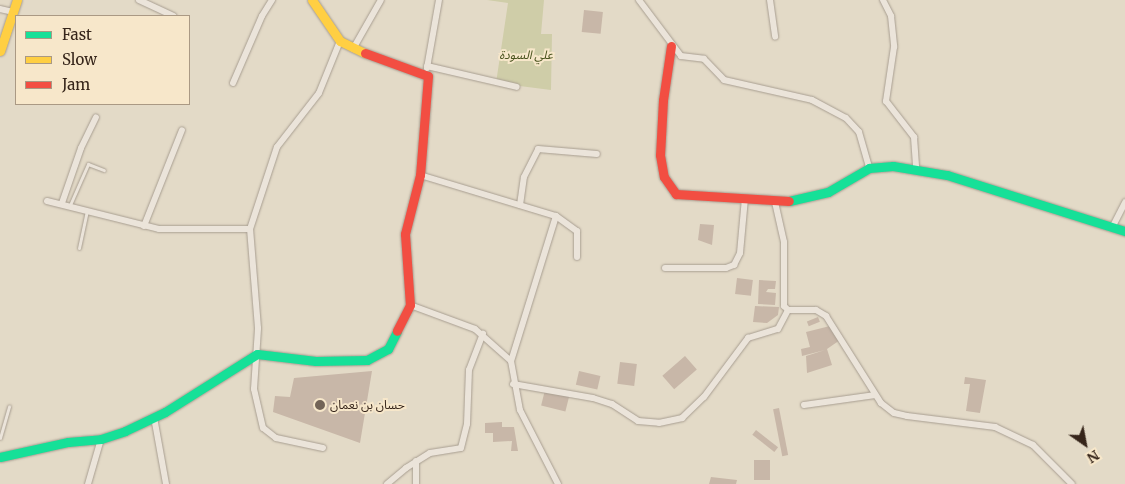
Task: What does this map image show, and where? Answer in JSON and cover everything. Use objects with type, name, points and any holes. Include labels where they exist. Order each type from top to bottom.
[{"type":"street","points":[[0,51],[17,0]]},
{"type":"street","points":[[139,0],[172,15]]},
{"type":"street","points":[[233,83],[262,16],[272,0]]},
{"type":"street","points":[[312,0],[340,41],[353,49],[428,76]]},
{"type":"street","points":[[353,49],[381,0]]},
{"type":"street","points":[[0,457],[68,442],[101,438],[154,417],[257,354],[316,361],[374,358],[388,349],[410,305],[404,234],[420,176],[428,76],[427,66],[439,0]]},
{"type":"street","points":[[639,0],[671,46],[681,56],[704,59],[724,80],[812,100],[846,118],[859,132],[869,168]]},
{"type":"street","points":[[770,0],[775,37]]},
{"type":"street","points":[[883,0],[891,16],[894,47],[886,101],[914,137],[916,169]]},
{"type":"street","points":[[0,9],[13,12]]},
{"type":"street","points":[[323,448],[276,438],[263,428],[254,389],[257,354],[250,229],[277,148],[319,93],[340,41]]},
{"type":"street","points":[[671,46],[663,100],[660,155],[667,183],[680,196],[745,198],[775,202],[818,196],[869,168],[916,169],[977,184],[1125,231]]},
{"type":"street","points":[[427,66],[517,87]]},
{"type":"street","points":[[62,203],[81,148],[96,117]]},
{"type":"street","points":[[144,226],[182,130]]},
{"type":"street","points":[[520,205],[524,177],[538,149],[597,154]]},
{"type":"street","points":[[420,176],[556,216],[577,231],[577,257]]},
{"type":"street","points":[[665,268],[726,268],[734,265],[740,253],[745,198]]},
{"type":"street","points":[[47,201],[70,205],[144,226],[185,231],[250,229]]},
{"type":"street","points":[[775,202],[783,232],[783,302],[788,310]]},
{"type":"street","points":[[1113,226],[1125,202]]},
{"type":"street","points":[[556,216],[511,361],[513,384],[520,410],[558,484]]},
{"type":"street","points":[[410,305],[447,316],[483,334],[511,361]]},
{"type":"street","points":[[513,384],[593,398],[612,404],[638,421],[659,424],[682,418],[704,396],[748,338],[778,329],[788,310]]},
{"type":"street","points":[[788,310],[816,310],[826,316],[875,395],[894,413],[920,419],[980,423],[1020,438],[1044,454],[1072,484]]},
{"type":"street","points":[[388,484],[416,461],[430,454],[461,448],[467,424],[469,370],[483,334]]},
{"type":"street","points":[[804,405],[875,395]]},
{"type":"street","points":[[154,417],[166,484]]},
{"type":"street","points":[[88,484],[101,438]]},
{"type":"street","points":[[416,461],[416,484]]},
{"type":"lane","points":[[70,205],[88,164],[104,170]]},
{"type":"lane","points":[[79,248],[87,210]]},
{"type":"lane","points":[[0,438],[9,406]]},
{"type":"green space","name":"علي السودة","points":[[487,0],[544,0],[541,34],[552,34],[551,90],[496,83],[508,3]]},
{"type":"building","points":[[584,10],[603,12],[601,34],[582,32]]},
{"type":"building","points":[[700,224],[714,225],[712,245],[698,240]]},
{"type":"building","points":[[737,278],[753,280],[751,296],[735,294]]},
{"type":"building","points":[[759,280],[776,281],[775,289],[768,289],[766,292],[776,293],[775,305],[758,304]]},
{"type":"building","points":[[755,306],[779,307],[778,315],[767,323],[753,322]]},
{"type":"building","points":[[818,317],[820,322],[809,326],[807,321]]},
{"type":"building","points":[[830,326],[840,340],[827,349],[832,365],[807,373],[806,356],[825,350],[802,356],[801,349],[810,347],[806,332]]},
{"type":"building","points":[[685,356],[697,370],[674,389],[662,376]]},
{"type":"building","points":[[620,362],[637,364],[634,386],[617,384]]},
{"type":"building","name":"حسان بن نعمان","points":[[372,371],[360,443],[273,412],[275,396],[290,397],[294,378]]},
{"type":"building","points":[[579,371],[600,376],[597,390],[576,385]]},
{"type":"building","points":[[965,377],[986,380],[980,413],[966,411],[970,384],[964,384]]},
{"type":"building","points":[[545,390],[569,396],[565,412],[541,406]]},
{"type":"building","points":[[779,408],[788,455],[782,456],[773,409]]},
{"type":"building","points":[[502,422],[502,427],[514,427],[518,451],[511,451],[512,441],[493,442],[493,433],[485,433],[485,423]]},
{"type":"building","points":[[756,430],[778,447],[774,452],[752,435]]},
{"type":"building","points":[[754,460],[770,460],[770,480],[754,480]]},
{"type":"building","points":[[711,477],[737,480],[736,484],[709,484]]},
{"type":"traffic: fast","points":[[789,201],[828,192],[869,168],[893,166],[947,175],[1125,231]]},
{"type":"traffic: fast","points":[[0,457],[68,442],[101,439],[125,431],[165,412],[257,354],[316,361],[367,360],[388,349],[397,331]]},
{"type":"traffic: slow","points":[[0,51],[17,0]]},
{"type":"traffic: slow","points":[[312,0],[340,41],[365,53]]},
{"type":"traffic: jam","points":[[671,46],[663,100],[660,155],[664,177],[676,194],[789,201]]},
{"type":"traffic: jam","points":[[365,53],[428,76],[420,175],[405,234],[410,305],[397,331]]},
{"type":"place","name":"حسان بن نعمان","points":[[320,405]]}]
